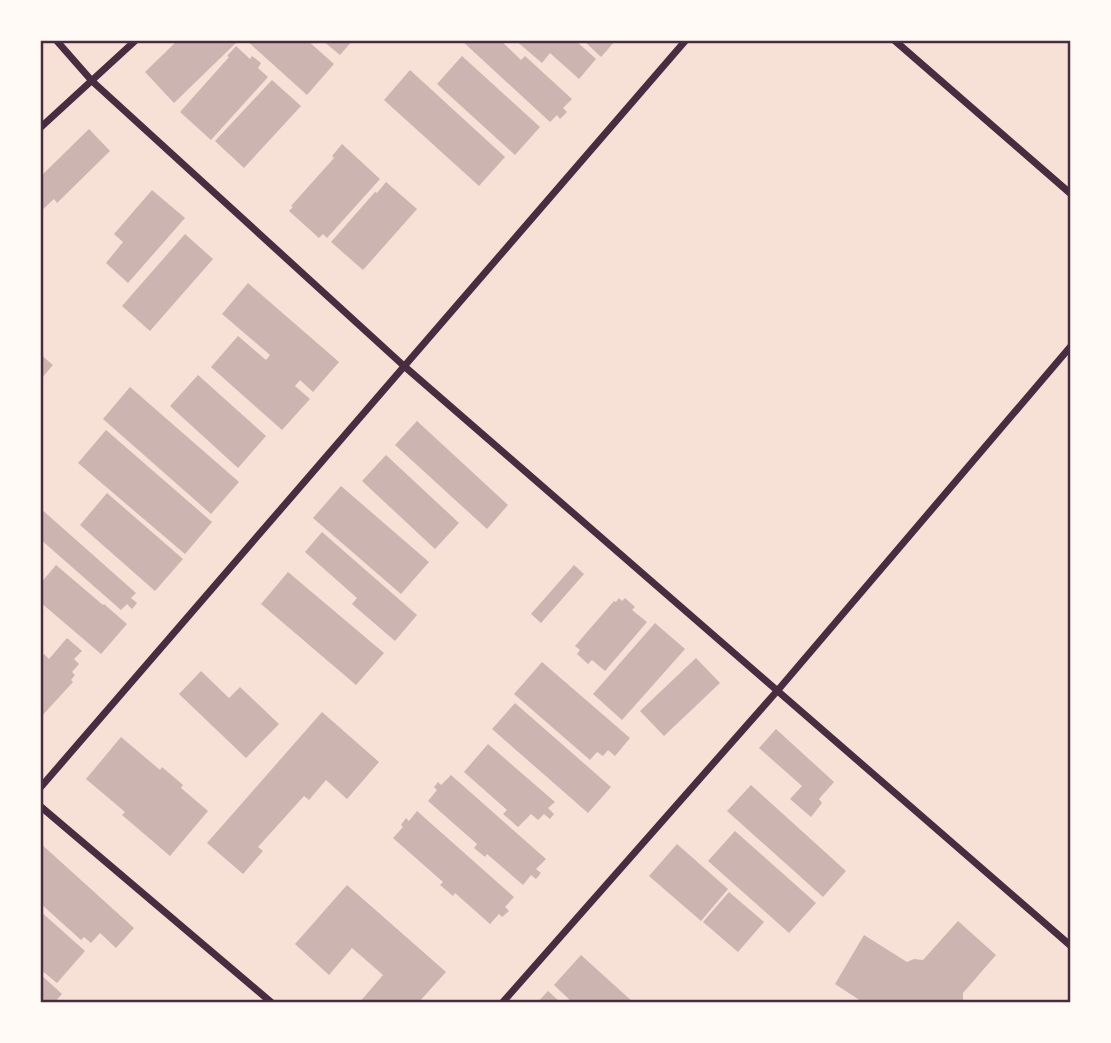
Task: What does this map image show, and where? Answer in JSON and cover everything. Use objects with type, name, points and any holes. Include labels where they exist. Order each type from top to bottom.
[{"type":"street","points":[[56,40],[92,80],[404,366],[1071,946]]},
{"type":"street","points":[[40,128],[136,40]]},
{"type":"street","points":[[40,788],[687,40]]},
{"type":"street","points":[[894,40],[1071,194]]},
{"type":"street","points":[[502,1003],[778,690],[1071,346]]},
{"type":"street","points":[[40,806],[272,1003]]},
{"type":"building","points":[[178,40],[239,40],[174,103],[145,72]]},
{"type":"building","points":[[246,40],[307,40],[334,64],[307,95]]},
{"type":"building","points":[[322,40],[353,40],[340,55]]},
{"type":"building","points":[[461,40],[500,40],[521,60],[525,56],[572,99],[563,108],[567,112],[560,119],[557,115],[550,122]]},
{"type":"building","points":[[515,40],[575,40],[596,59],[579,79],[550,53],[542,63]]},
{"type":"building","points":[[583,40],[616,40],[601,57]]},
{"type":"building","points":[[236,46],[250,59],[252,56],[261,63],[258,68],[268,77],[211,140],[180,112]]},
{"type":"building","points":[[462,56],[540,127],[515,155],[437,84]]},
{"type":"building","points":[[410,70],[505,157],[479,186],[384,100]]},
{"type":"building","points":[[272,80],[301,106],[244,168],[215,141]]},
{"type":"building","points":[[89,129],[110,151],[57,203],[54,199],[40,212],[40,177]]},
{"type":"building","points":[[342,144],[380,179],[327,238],[323,234],[319,238],[289,211],[334,158],[332,156]]},
{"type":"building","points":[[386,182],[417,209],[363,270],[331,242]]},
{"type":"building","points":[[152,190],[185,218],[128,283],[106,263],[123,242],[114,234]]},
{"type":"building","points":[[185,234],[213,259],[150,331],[122,306]]},
{"type":"building","points":[[248,283],[339,362],[313,392],[300,380],[295,386],[310,399],[282,430],[211,367],[238,336],[266,360],[270,355],[222,314]]},
{"type":"building","points":[[40,354],[53,365],[40,380]]},
{"type":"building","points":[[198,375],[266,436],[238,468],[170,406]]},
{"type":"building","points":[[130,387],[239,482],[211,514],[103,419]]},
{"type":"building","points":[[417,421],[508,505],[487,529],[395,445]]},
{"type":"building","points":[[106,430],[212,522],[185,554],[78,463]]},
{"type":"building","points":[[386,455],[459,523],[435,549],[362,481]]},
{"type":"building","points":[[341,486],[429,562],[401,594],[313,518]]},
{"type":"building","points":[[107,493],[183,559],[155,591],[80,525]]},
{"type":"building","points":[[40,508],[136,593],[131,598],[137,603],[132,609],[127,604],[121,610],[40,539]]},
{"type":"building","points":[[322,532],[417,615],[395,641],[352,604],[357,598],[305,552]]},
{"type":"building","points":[[56,565],[127,624],[101,654],[40,602],[40,584]]},
{"type":"building","points":[[574,565],[584,574],[541,623],[531,614]]},
{"type":"building","points":[[288,572],[384,653],[356,685],[261,604]]},
{"type":"building","points":[[619,598],[622,601],[625,598],[635,607],[632,610],[647,622],[605,671],[592,660],[588,664],[577,654],[580,650],[575,646]]},
{"type":"building","points":[[655,623],[685,649],[622,720],[593,694]]},
{"type":"building","points":[[67,638],[82,651],[74,659],[79,664],[72,672],[75,675],[71,680],[73,682],[40,718],[40,658],[44,654],[49,659]]},
{"type":"building","points":[[696,658],[720,683],[664,736],[640,711]]},
{"type":"building","points":[[542,662],[630,738],[615,756],[608,750],[603,756],[597,752],[590,760],[514,694]]},
{"type":"building","points":[[201,671],[229,698],[240,687],[279,724],[246,758],[179,694]]},
{"type":"building","points":[[515,703],[611,787],[588,813],[492,729]]},
{"type":"building","points":[[322,712],[379,762],[347,799],[326,780],[309,800],[304,796],[258,847],[263,851],[243,874],[207,843]]},
{"type":"building","points":[[776,729],[834,782],[819,799],[822,803],[811,817],[790,799],[802,786],[759,748]]},
{"type":"building","points":[[121,737],[160,770],[162,767],[208,811],[170,856],[122,815],[125,812],[86,779]]},
{"type":"building","points":[[488,744],[555,802],[548,808],[554,814],[550,819],[544,814],[538,820],[531,814],[518,827],[503,814],[507,810],[464,772]]},
{"type":"building","points":[[451,775],[546,859],[536,869],[541,873],[536,879],[531,875],[523,885],[487,854],[485,857],[474,848],[477,844],[428,801],[437,790],[434,787],[438,782],[441,785]]},
{"type":"building","points":[[751,785],[846,871],[823,897],[727,811]]},
{"type":"building","points":[[417,811],[514,897],[505,907],[509,911],[502,917],[499,914],[490,924],[455,893],[453,896],[440,885],[443,882],[393,838],[403,827],[401,825],[406,818],[409,821]]},
{"type":"building","points":[[735,831],[816,903],[789,933],[708,861]]},
{"type":"building","points":[[40,843],[134,928],[116,948],[100,933],[91,943],[84,937],[81,940],[40,903]]},
{"type":"building","points":[[677,844],[728,889],[701,921],[649,876]]},
{"type":"building","points":[[347,885],[446,972],[418,1003],[359,1003],[383,975],[352,948],[329,975],[295,944]]},
{"type":"building","points":[[729,892],[764,922],[738,952],[703,922]]},
{"type":"building","points":[[40,911],[85,951],[57,983],[40,969]]},
{"type":"building","points":[[958,921],[996,955],[963,993],[963,1003],[864,1003],[835,984],[864,935],[907,962],[914,959],[923,960]]},
{"type":"building","points":[[581,955],[634,1003],[573,1003],[554,985]]},
{"type":"building","points":[[40,974],[62,994],[54,1003],[40,1003]]},
{"type":"building","points":[[548,991],[561,1003],[537,1003]]}]
